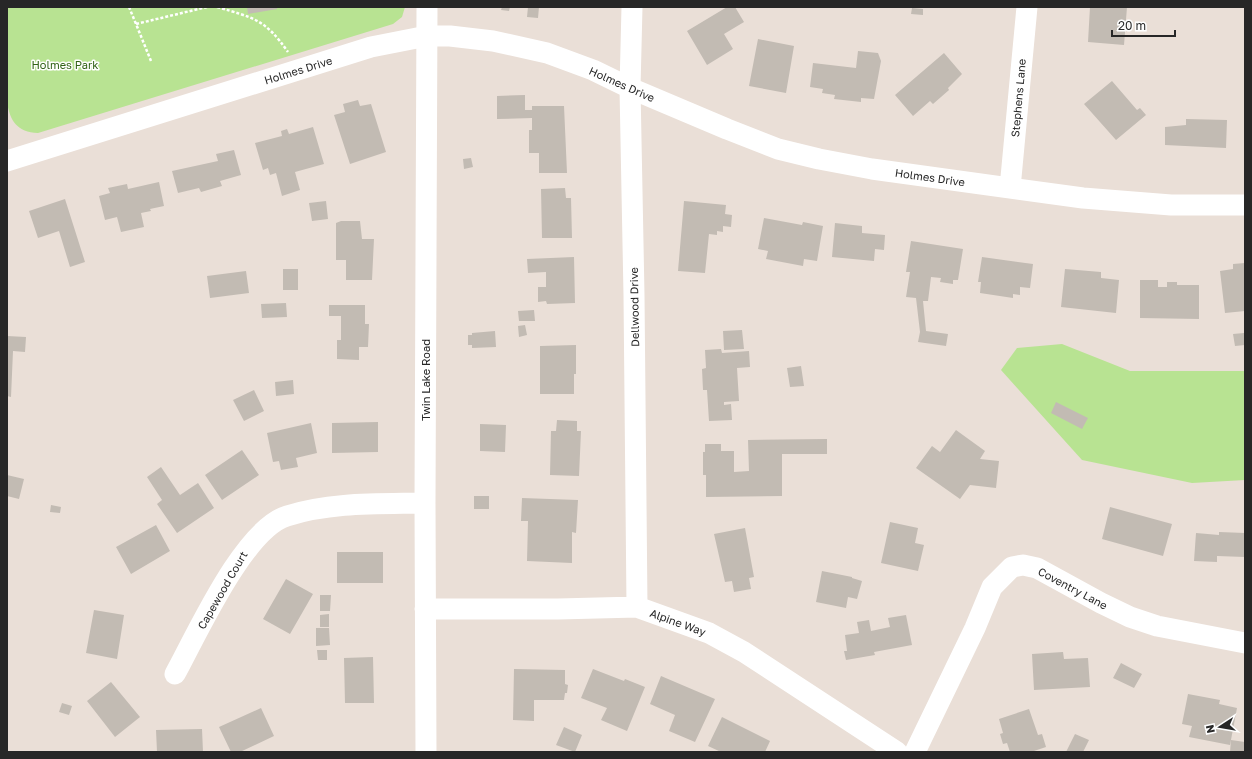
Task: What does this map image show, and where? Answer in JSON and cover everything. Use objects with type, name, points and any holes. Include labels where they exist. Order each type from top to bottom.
[{"type":"street","name":"Twin Lake Road","points":[[426,752],[425,503],[427,7]]},
{"type":"street","name":"Dellwood Drive","points":[[632,7],[630,88],[634,295],[637,608]]},
{"type":"street","name":"Stephens Lane","points":[[1010,188],[1026,7]]},
{"type":"street","name":"Holmes Drive","points":[[7,161],[371,48],[427,36],[450,36],[493,41],[547,53],[593,70],[630,88],[778,149],[818,159],[872,169],[1083,198],[1172,205],[1245,205]]},
{"type":"street","name":"Capewood Court","points":[[175,674],[244,552],[265,528],[286,516],[338,506],[425,503]]},
{"type":"street","name":"Coventry Lane","points":[[915,752],[975,628],[992,587],[1012,567],[1023,565],[1037,568],[1101,603],[1130,617],[1157,626],[1245,643]]},
{"type":"street","name":"Alpine Way","points":[[425,608],[637,608],[709,633],[744,652],[897,752]]},
{"type":"path","points":[[129,7],[151,61]]},
{"type":"path","points":[[136,24],[207,7]]},
{"type":"path","points":[[217,7],[257,19],[276,34],[301,70]]},
{"type":"green space","name":"Holmes Park","points":[[7,7],[405,7],[402,17],[393,24],[38,133],[20,128],[13,120],[8,109]]},
{"type":"green space","points":[[1062,344],[1130,371],[1245,371],[1245,480],[1192,483],[1082,460],[1001,370],[1017,348]]},
{"type":"building","points":[[247,7],[277,7],[277,9],[248,14]]},
{"type":"building","points":[[502,7],[510,7],[509,11],[501,10]]},
{"type":"building","points":[[528,7],[539,7],[538,18],[527,17]]},
{"type":"building","points":[[727,7],[735,7],[744,22],[724,34],[733,49],[707,65],[687,31]]},
{"type":"building","points":[[1090,7],[1127,7],[1124,45],[1088,42]]},
{"type":"building","points":[[912,8],[923,9],[923,15],[911,14]]},
{"type":"building","points":[[758,39],[794,46],[786,93],[749,86]]},
{"type":"building","points":[[858,51],[878,53],[881,61],[874,99],[861,98],[861,102],[834,99],[835,95],[822,93],[823,89],[810,87],[813,63],[856,68]]},
{"type":"building","points":[[944,53],[962,74],[948,88],[949,90],[933,104],[930,101],[913,116],[895,95]]},
{"type":"building","points":[[1112,81],[1137,110],[1140,108],[1146,115],[1116,140],[1084,104]]},
{"type":"building","points":[[525,95],[525,110],[532,110],[532,106],[564,106],[567,173],[539,173],[539,153],[529,153],[529,130],[532,130],[532,118],[497,119],[497,96]]},
{"type":"building","points":[[358,100],[360,106],[371,104],[386,152],[350,164],[334,115],[345,112],[343,104]]},
{"type":"building","points":[[1186,119],[1227,120],[1226,148],[1165,145],[1165,127],[1186,125]]},
{"type":"building","points":[[313,127],[324,164],[295,172],[300,190],[282,196],[276,173],[270,175],[268,168],[263,170],[255,143],[282,136],[281,131],[287,129],[289,134]]},
{"type":"building","points":[[234,150],[241,175],[220,181],[222,186],[201,192],[199,188],[178,193],[172,171],[218,161],[216,154]]},
{"type":"building","points":[[471,158],[473,167],[464,169],[463,159]]},
{"type":"building","points":[[159,182],[164,206],[150,209],[151,211],[141,213],[144,227],[121,232],[117,217],[105,220],[99,196],[110,193],[108,188],[127,184],[128,189]]},
{"type":"building","points":[[565,188],[566,198],[571,198],[572,238],[542,238],[541,189]]},
{"type":"building","points":[[65,199],[85,262],[70,267],[59,231],[38,238],[29,211]]},
{"type":"building","points":[[326,201],[328,219],[312,221],[309,203]]},
{"type":"building","points":[[684,201],[726,205],[725,214],[732,215],[731,227],[723,226],[723,232],[717,231],[717,235],[709,234],[705,273],[678,271]]},
{"type":"building","points":[[764,218],[802,225],[803,222],[823,226],[817,261],[804,259],[803,266],[766,259],[768,251],[758,249]]},
{"type":"building","points":[[341,221],[360,221],[362,239],[374,239],[372,280],[346,280],[346,260],[336,260],[336,223]]},
{"type":"building","points":[[835,223],[862,226],[862,233],[885,235],[884,250],[875,249],[874,261],[832,257]]},
{"type":"building","points":[[911,241],[963,249],[958,280],[953,280],[953,284],[940,282],[941,278],[931,277],[928,301],[923,301],[926,331],[948,334],[946,346],[918,342],[920,332],[916,298],[906,297],[910,272],[906,272]]},
{"type":"building","points":[[574,257],[575,303],[547,304],[546,301],[538,302],[538,287],[546,287],[546,272],[528,273],[527,259]]},
{"type":"building","points":[[982,257],[1033,264],[1030,288],[1020,287],[1020,295],[1013,294],[1013,298],[980,293],[981,282],[978,282]]},
{"type":"building","points":[[1245,263],[1245,311],[1225,313],[1220,271],[1233,269],[1233,264]]},
{"type":"building","points":[[283,269],[298,269],[298,290],[283,290]]},
{"type":"building","points":[[1065,269],[1101,272],[1101,278],[1119,280],[1116,313],[1061,307]]},
{"type":"building","points":[[246,271],[249,293],[210,298],[207,276]]},
{"type":"building","points":[[1140,280],[1158,280],[1158,287],[1167,287],[1167,282],[1177,282],[1177,285],[1199,285],[1199,319],[1140,318]]},
{"type":"building","points":[[286,303],[287,317],[262,318],[261,304]]},
{"type":"building","points":[[329,305],[365,305],[365,324],[369,324],[368,347],[359,347],[359,360],[337,359],[337,340],[341,340],[341,316],[329,316]]},
{"type":"building","points":[[534,310],[535,321],[519,321],[518,311]]},
{"type":"building","points":[[525,325],[527,335],[519,337],[518,326]]},
{"type":"building","points":[[742,330],[744,349],[724,350],[723,331]]},
{"type":"building","points":[[495,331],[496,347],[472,348],[472,345],[468,345],[468,335],[472,335],[472,333]]},
{"type":"building","points":[[1244,333],[1245,345],[1235,346],[1233,334]]},
{"type":"building","points":[[7,336],[26,337],[25,352],[13,351],[11,397],[7,396]]},
{"type":"building","points":[[576,345],[574,394],[540,394],[540,346]]},
{"type":"building","points":[[721,349],[722,353],[749,351],[750,367],[737,368],[739,401],[724,402],[724,405],[731,404],[732,420],[709,421],[707,390],[703,390],[702,369],[706,368],[705,350]]},
{"type":"building","points":[[801,366],[804,386],[790,387],[787,368]]},
{"type":"building","points":[[293,380],[294,394],[276,396],[275,382]]},
{"type":"building","points":[[254,390],[264,411],[244,421],[233,400]]},
{"type":"building","points":[[1056,402],[1088,418],[1082,429],[1051,413]]},
{"type":"building","points":[[557,420],[577,421],[577,431],[581,431],[579,476],[550,475],[551,431],[556,431]]},
{"type":"building","points":[[378,422],[378,452],[332,453],[332,423]]},
{"type":"building","points":[[311,423],[317,453],[296,458],[298,467],[281,470],[279,461],[273,462],[267,433]]},
{"type":"building","points":[[480,424],[506,425],[505,452],[480,451]]},
{"type":"building","points":[[956,430],[985,451],[980,459],[999,461],[996,488],[970,485],[960,499],[916,468],[932,446],[940,452]]},
{"type":"building","points":[[827,439],[827,454],[782,454],[782,496],[706,497],[706,475],[703,475],[703,452],[705,452],[705,444],[721,444],[721,451],[734,451],[734,472],[749,471],[748,440]]},
{"type":"building","points":[[242,450],[259,475],[222,500],[205,475]]},
{"type":"building","points":[[161,467],[180,495],[198,483],[214,508],[177,533],[157,504],[162,500],[147,477]]},
{"type":"building","points":[[7,475],[24,479],[19,499],[7,496]]},
{"type":"building","points":[[474,496],[489,496],[489,509],[474,509]]},
{"type":"building","points":[[522,498],[578,500],[576,533],[572,532],[572,563],[527,561],[528,521],[521,521]]},
{"type":"building","points":[[51,505],[61,507],[60,513],[50,512]]},
{"type":"building","points":[[1110,507],[1172,524],[1163,556],[1102,539]]},
{"type":"building","points":[[890,522],[918,528],[915,543],[924,545],[918,571],[881,563]]},
{"type":"building","points":[[156,525],[170,551],[131,574],[116,547]]},
{"type":"building","points":[[745,528],[754,577],[749,578],[751,589],[734,592],[732,581],[725,582],[714,534]]},
{"type":"building","points":[[1219,532],[1245,533],[1245,557],[1217,556],[1217,562],[1194,561],[1196,533],[1219,535]]},
{"type":"building","points":[[337,552],[383,552],[383,583],[337,583]]},
{"type":"building","points":[[822,571],[852,577],[862,581],[857,599],[848,597],[846,608],[816,602]]},
{"type":"building","points":[[286,579],[313,594],[290,634],[263,619]]},
{"type":"building","points":[[320,595],[331,595],[330,611],[320,611]]},
{"type":"building","points":[[94,610],[124,615],[117,659],[86,653]]},
{"type":"building","points":[[329,614],[329,627],[320,627],[320,615]]},
{"type":"building","points":[[906,615],[912,645],[874,652],[875,655],[846,660],[844,651],[847,651],[845,635],[859,633],[857,622],[869,620],[871,631],[890,627],[888,618]]},
{"type":"building","points":[[316,628],[329,628],[330,645],[316,646]]},
{"type":"building","points":[[317,650],[327,650],[327,660],[318,660]]},
{"type":"building","points":[[1063,652],[1064,659],[1088,658],[1090,687],[1034,690],[1032,654]]},
{"type":"building","points":[[373,657],[374,703],[345,703],[344,658]]},
{"type":"building","points":[[1121,663],[1142,674],[1134,688],[1113,678]]},
{"type":"building","points":[[514,669],[565,670],[565,684],[568,685],[564,700],[534,700],[534,721],[513,720]]},
{"type":"building","points":[[593,669],[645,687],[627,731],[601,720],[607,708],[581,698]]},
{"type":"building","points":[[661,676],[715,699],[695,742],[669,731],[675,715],[650,704]]},
{"type":"building","points":[[111,682],[140,717],[115,737],[87,701]]},
{"type":"building","points":[[1188,694],[1220,700],[1219,704],[1237,708],[1230,745],[1189,737],[1192,726],[1182,724]]},
{"type":"building","points":[[62,703],[72,706],[69,715],[59,712]]},
{"type":"building","points":[[261,708],[274,736],[240,752],[231,752],[219,727]]},
{"type":"building","points":[[1029,709],[1038,735],[1042,734],[1046,747],[1031,752],[1010,752],[1007,743],[1003,744],[1000,734],[1003,733],[999,719]]},
{"type":"building","points":[[722,717],[770,741],[765,752],[721,752],[708,746]]},
{"type":"building","points":[[564,727],[582,735],[575,752],[556,745]]},
{"type":"building","points":[[202,729],[203,752],[157,752],[156,730]]},
{"type":"building","points":[[1075,734],[1089,740],[1083,752],[1066,752]]},
{"type":"building","points":[[1231,740],[1245,742],[1245,752],[1230,752]]}]
